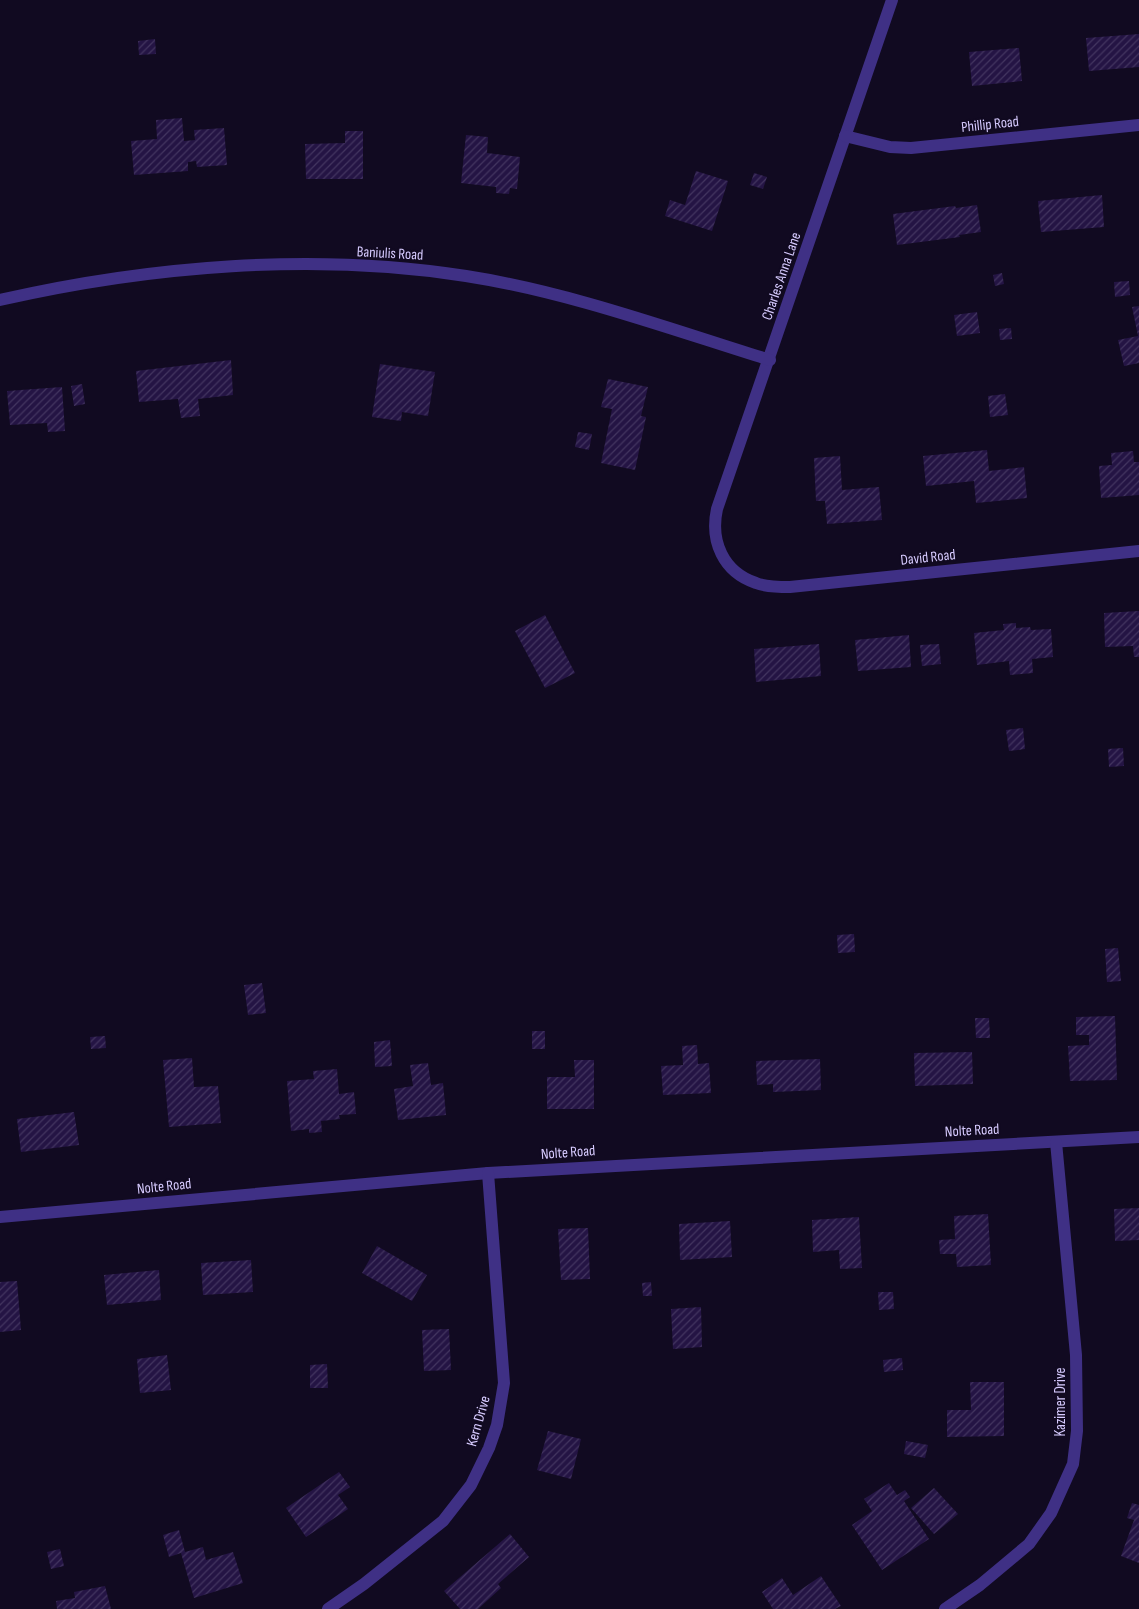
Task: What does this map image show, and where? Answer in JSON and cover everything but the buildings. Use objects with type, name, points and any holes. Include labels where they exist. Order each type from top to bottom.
[{"type":"street","name":"Charles Anna Lane","points":[[726,563],[716,544],[714,521],[892,0]]},
{"type":"street","name":"Phillip Road","points":[[845,136],[890,147],[911,148],[1139,125]]},
{"type":"street","name":"Baniulis Road","points":[[0,300],[58,287],[142,273],[210,268],[322,265],[410,270],[468,276],[526,289],[607,310],[770,360]]},
{"type":"street","name":"David Road","points":[[726,563],[755,583],[790,587],[1139,551]]},
{"type":"street","name":"Nolte Road","points":[[0,1217],[488,1173],[1139,1137]]},
{"type":"street","name":"Kazimer Drive","points":[[944,1609],[980,1585],[1028,1544],[1055,1505],[1073,1464],[1078,1431],[1076,1354],[1056,1142]]},
{"type":"street","name":"Kern Drive","points":[[328,1609],[364,1584],[443,1521],[471,1485],[489,1448],[497,1425],[504,1383],[488,1173]]}]
